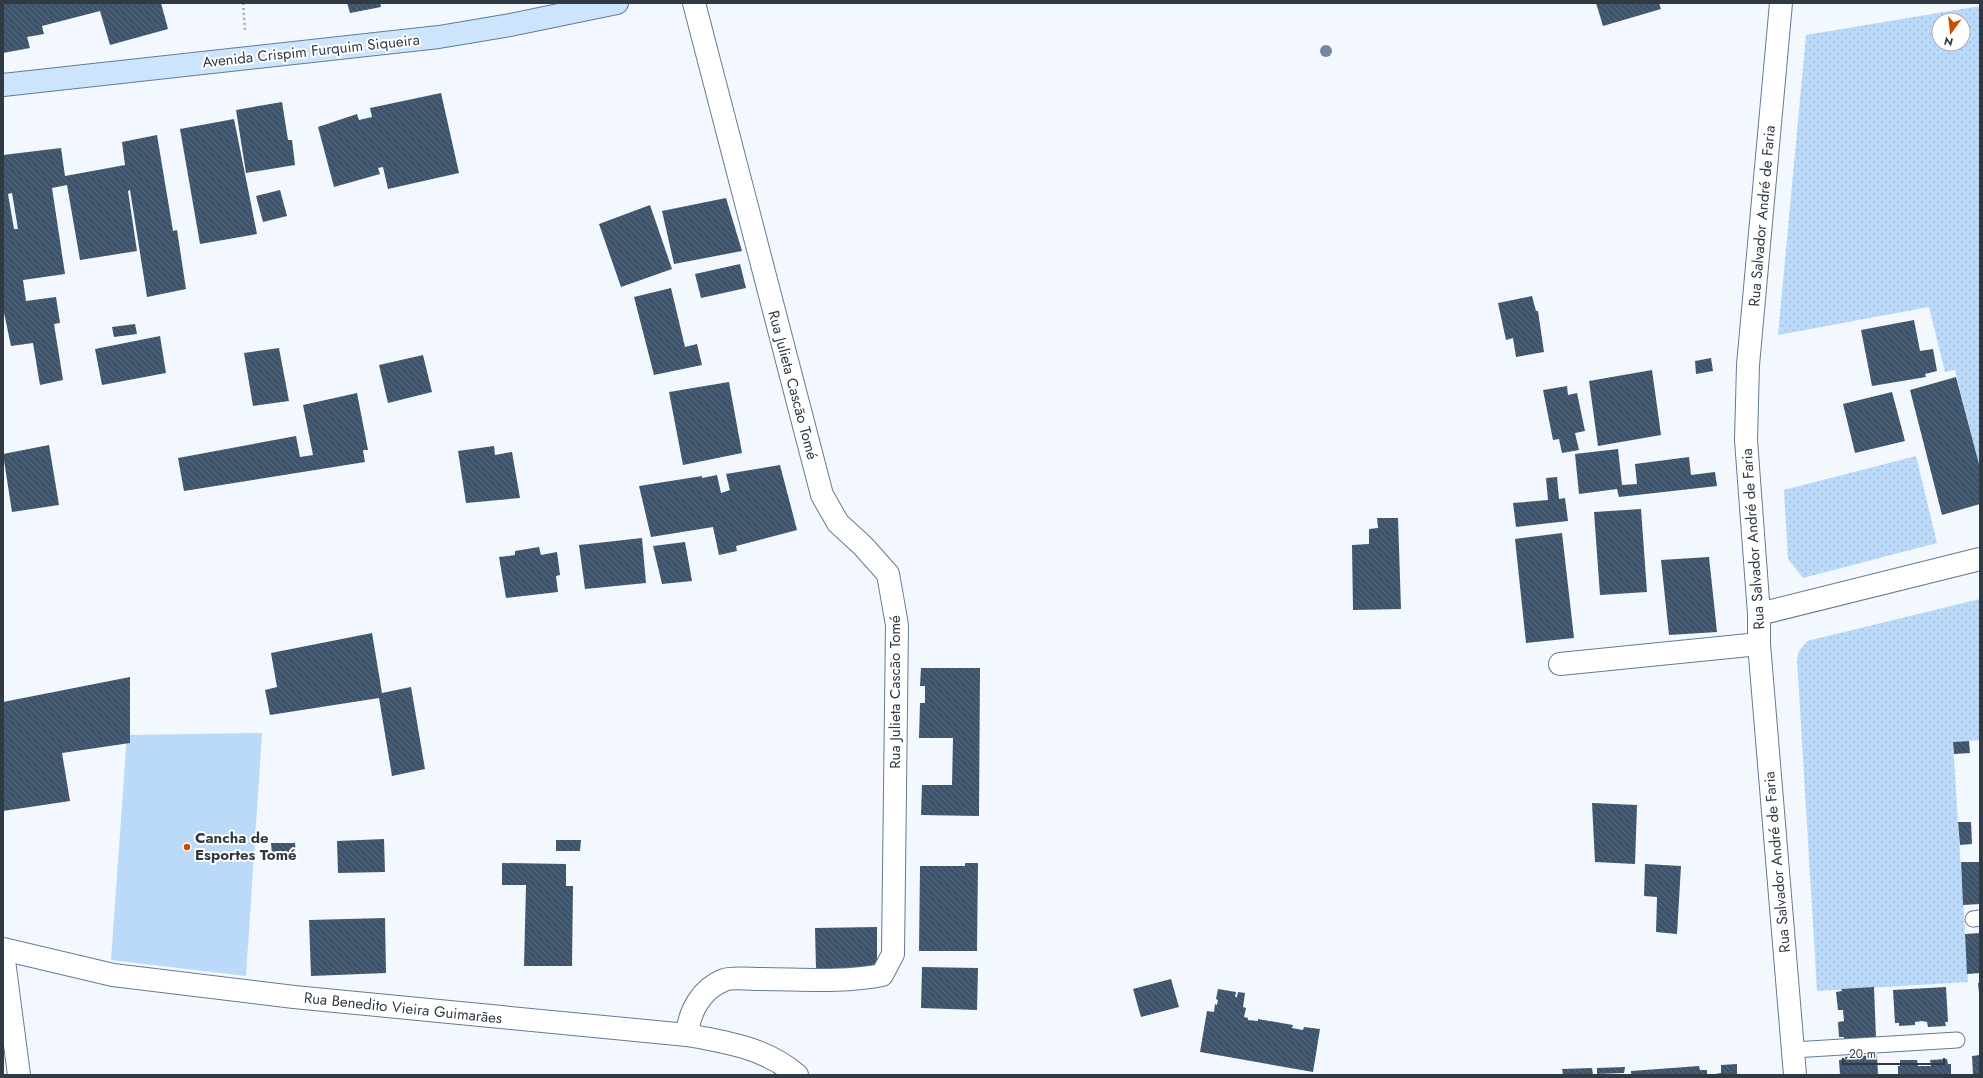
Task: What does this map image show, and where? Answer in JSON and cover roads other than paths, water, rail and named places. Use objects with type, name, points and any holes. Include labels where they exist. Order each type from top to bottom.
[{"type":"main road","name":"Avenida Crispim Furquim Siqueira","points":[[3,85],[439,37],[503,26],[617,3]]},
{"type":"street","name":"Rua Julieta Cascão Tomé","points":[[687,1035],[688,1024],[692,1013],[702,994],[724,979],[859,980],[882,975],[893,954],[897,625],[888,574],[838,523],[822,495],[694,3]]},
{"type":"street","name":"Rua Salvador André de Faria","points":[[1781,3],[1748,365],[1746,440],[1759,614],[1759,644],[1795,1075]]},
{"type":"street","points":[[1759,614],[1980,559]]},
{"type":"street","points":[[1560,664],[1759,644]]},
{"type":"street","name":"Rua Benedito Vieira Guimarães","points":[[3,949],[121,976],[294,997],[687,1035],[726,1042],[757,1051],[787,1066],[797,1075]]},
{"type":"street","points":[[3,953],[19,1075]]},
{"type":"lane","points":[[1793,1050],[1957,1040]]},
{"type":"place","name":"Cancha de Esportes Tomé","points":[[187,847]]}]
